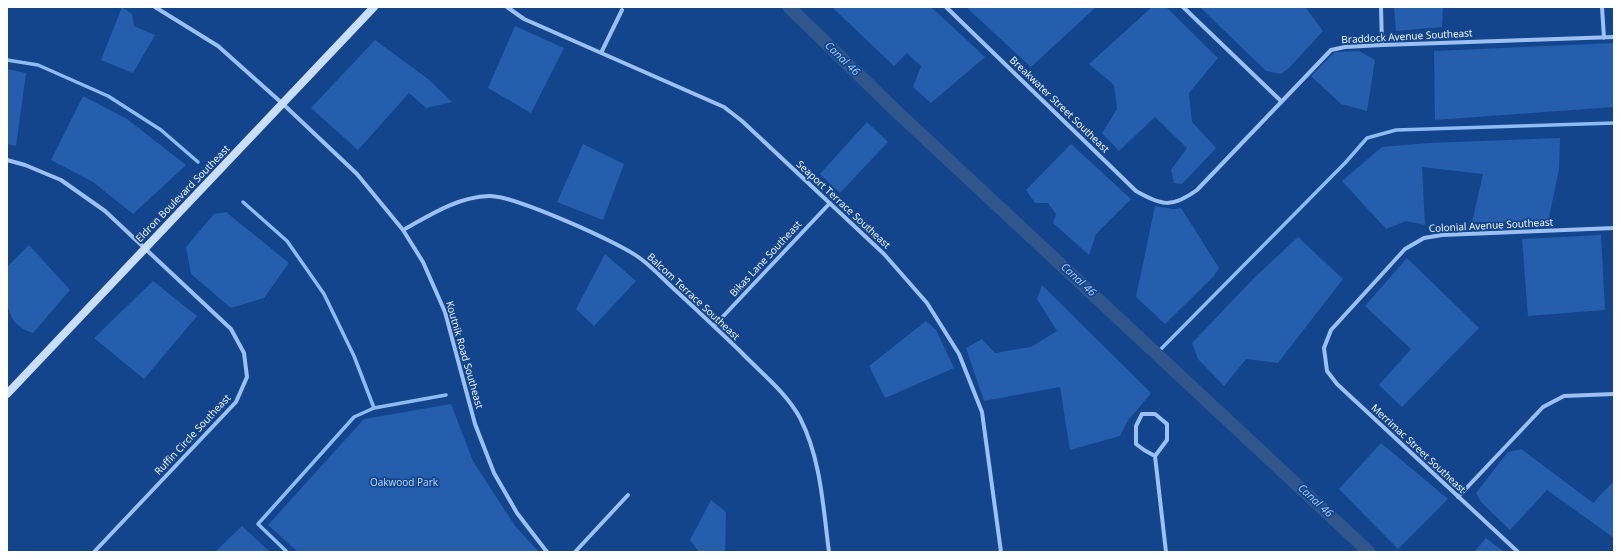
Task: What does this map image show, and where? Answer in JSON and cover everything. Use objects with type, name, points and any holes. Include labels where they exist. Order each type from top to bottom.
[{"type":"street","name":"Koutnik Road Southeast","points":[[155,7],[218,46],[283,104],[357,174],[403,230],[423,262],[445,312],[475,424],[494,474],[517,513],[547,552]]},
{"type":"street","name":"Eldron Boulevard Southeast","points":[[7,394],[374,7]]},
{"type":"street","name":"Seaport Terrace Southeast","points":[[507,7],[524,19],[724,107],[742,121],[884,254],[927,303],[959,354],[982,412],[1001,552]]},
{"type":"street","name":"Breakwater Street Southeast","points":[[946,7],[1136,191],[1154,201],[1168,204]]},
{"type":"street","points":[[1183,7],[1281,101]]},
{"type":"street","points":[[1381,7],[1382,45]]},
{"type":"street","points":[[1602,7],[1604,38]]},
{"type":"street","points":[[601,53],[622,10]]},
{"type":"street","name":"Braddock Avenue Southeast","points":[[1168,204],[1183,200],[1197,190],[1331,50],[1345,47],[1382,45],[1614,37]]},
{"type":"street","name":"Ruffin Circle Southeast","points":[[7,160],[25,165],[61,180],[105,211],[231,329],[244,353],[247,377],[236,402],[94,552]]},
{"type":"street","name":"Balcom Terrace Southeast","points":[[403,230],[452,204],[469,198],[491,196],[516,201],[622,247],[641,259],[714,326],[780,391],[799,417],[810,439],[819,474],[829,552]]},
{"type":"street","name":"Bikas Lane Southeast","points":[[714,326],[830,203]]},
{"type":"street","name":"Colonial Avenue Southeast","points":[[1324,348],[1331,330],[1346,312],[1405,249],[1424,238],[1442,235],[1614,228]]},
{"type":"street","name":"Merrimac Street Southeast","points":[[1324,348],[1327,371],[1337,384],[1518,552]]},
{"type":"street","points":[[1458,497],[1543,407],[1564,396],[1614,394]]},
{"type":"street","points":[[1155,456],[1136,444],[1136,426],[1142,414],[1154,414],[1167,424],[1167,440],[1155,456],[1166,552]]},
{"type":"street","points":[[575,552],[628,495]]},
{"type":"green space","points":[[122,7],[132,14],[134,26],[155,35],[133,73],[101,60]]},
{"type":"green space","points":[[832,7],[931,7],[985,57],[931,103],[913,87],[921,66],[907,53],[894,66]]},
{"type":"green space","points":[[966,7],[1096,7],[1031,67]]},
{"type":"green space","points":[[1152,7],[1166,7],[1218,58],[1189,93],[1192,122],[1216,148],[1182,184],[1174,183],[1171,170],[1187,148],[1155,117],[1119,151],[1102,133],[1117,109],[1114,85],[1089,64]]},
{"type":"green space","points":[[1200,7],[1305,7],[1323,31],[1289,68],[1281,74],[1266,71]]},
{"type":"green space","points":[[1394,7],[1443,7],[1442,27],[1396,31]]},
{"type":"green space","points":[[515,26],[564,48],[531,113],[488,88]]},
{"type":"green space","points":[[375,40],[428,79],[452,102],[426,108],[409,93],[358,150],[311,108]]},
{"type":"green space","points":[[1614,43],[1614,107],[1435,120],[1434,51]]},
{"type":"green space","points":[[1359,51],[1375,60],[1367,111],[1341,104],[1311,76],[1335,52]]},
{"type":"green space","points":[[7,69],[26,73],[16,146],[7,144]]},
{"type":"green space","points":[[83,96],[127,119],[186,165],[133,214],[93,182],[51,160]]},
{"type":"green space","points":[[867,122],[888,142],[840,193],[820,174]]},
{"type":"green space","points":[[1560,138],[1559,169],[1548,222],[1472,222],[1483,174],[1422,167],[1425,225],[1406,221],[1386,229],[1342,181],[1382,147],[1429,143]]},
{"type":"green space","points":[[583,144],[624,164],[603,220],[557,202]]},
{"type":"green space","points":[[1071,144],[1131,199],[1096,234],[1089,255],[1053,223],[1056,214],[1048,203],[1035,203],[1026,190]]},
{"type":"green space","points":[[1155,206],[1173,209],[1181,208],[1219,268],[1214,276],[1165,324],[1136,297]]},
{"type":"green space","points":[[226,212],[289,263],[264,298],[231,308],[191,274],[186,247],[214,214]]},
{"type":"green space","points":[[1601,235],[1605,310],[1528,316],[1522,239]]},
{"type":"green space","points":[[1298,237],[1343,279],[1278,363],[1246,359],[1224,386],[1198,359],[1192,343],[1255,277]]},
{"type":"green space","points":[[29,245],[70,290],[33,333],[15,322],[8,307],[7,298],[7,267]]},
{"type":"green space","points":[[605,254],[636,281],[594,326],[576,309]]},
{"type":"green space","points":[[1407,258],[1479,328],[1402,407],[1379,385],[1411,349],[1365,306]]},
{"type":"green space","points":[[153,281],[197,316],[144,379],[94,338]]},
{"type":"green space","points":[[1042,285],[1151,393],[1127,422],[1120,436],[1070,450],[1060,387],[984,401],[966,348],[982,339],[995,353],[1031,347],[1057,331],[1037,299]]},
{"type":"green space","points":[[926,321],[936,330],[954,368],[885,398],[869,366]]},
{"type":"green space","name":"Oakwood Park","points":[[451,404],[473,461],[515,526],[539,552],[298,552],[268,525],[364,419]]},
{"type":"green space","points":[[1381,443],[1448,499],[1398,549],[1339,489]]},
{"type":"green space","points":[[1521,449],[1593,503],[1614,481],[1614,538],[1547,490],[1510,530],[1481,502],[1476,493],[1508,452]]},
{"type":"green space","points":[[711,500],[726,512],[725,552],[699,552],[690,540]]},
{"type":"green space","points":[[242,526],[270,552],[215,552]]},
{"type":"green space","points":[[1486,538],[1503,551],[1474,552]]},
{"type":"waterway","name":"Canal 46","points":[[789,7],[895,110],[1369,552]]},
{"type":"waterway","points":[[7,60],[38,65],[108,96],[161,130],[198,162]]},
{"type":"waterway","points":[[1157,353],[1345,163],[1367,138],[1396,130],[1614,123]]},
{"type":"waterway","points":[[243,202],[287,241],[324,294],[354,356],[374,408]]},
{"type":"waterway","points":[[287,552],[258,524],[354,417],[374,408],[446,395]]}]
